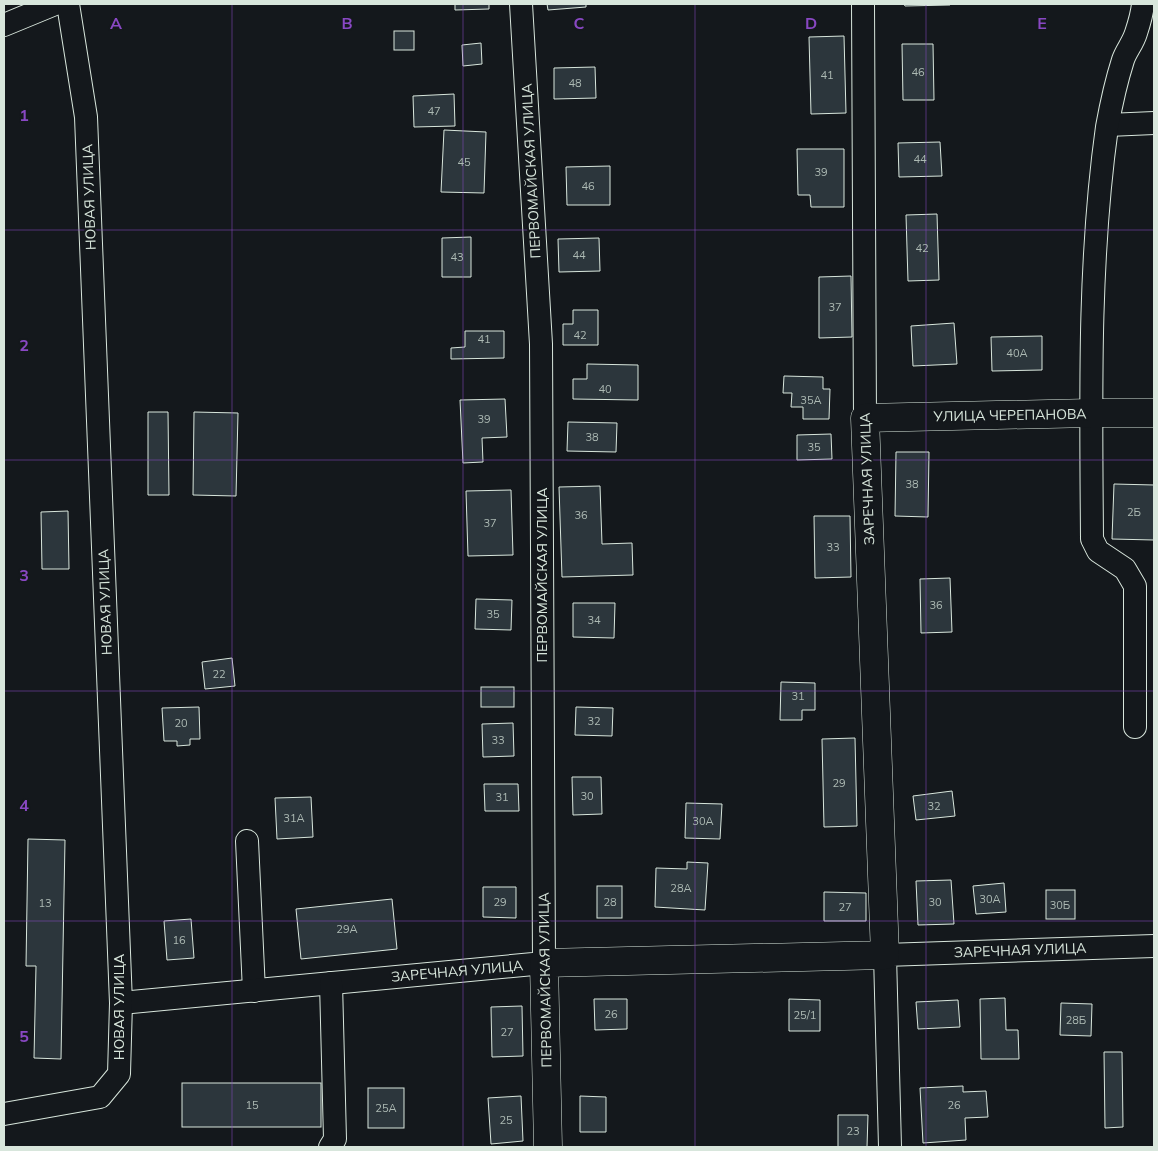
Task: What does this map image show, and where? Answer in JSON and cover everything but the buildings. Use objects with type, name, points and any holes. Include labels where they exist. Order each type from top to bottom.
[{"type":"main road","name":"УЛИЦА ЧЕРЕПАНОВА","points":[[865,418],[1154,413]]},
{"type":"main road","name":"ЗАРЕЧНАЯ УЛИЦА","points":[[544,963],[885,955],[865,418]]},
{"type":"main road","name":"ПЕРВОМАЙСКАЯ УЛИЦА","points":[[544,963],[548,1147]]},
{"type":"street","points":[[4,25],[55,4]]},
{"type":"street","name":"НОВАЯ УЛИЦА","points":[[4,1114],[100,1098],[119,1074],[121,1003],[86,116],[68,4]]},
{"type":"street","name":"ПЕРВОМАЙСКАЯ УЛИЦА","points":[[521,4],[541,344],[544,963]]},
{"type":"street","name":"ЗАРЕЧНАЯ УЛИЦА","points":[[863,4],[865,418]]},
{"type":"street","points":[[1134,727],[1135,586],[1125,569],[1098,551],[1092,539],[1091,413],[1094,269],[1108,125],[1124,58],[1147,9]]},
{"type":"street","points":[[1108,125],[1154,123]]},
{"type":"street","points":[[247,841],[254,991]]},
{"type":"street","name":"ЗАРЕЧНАЯ УЛИЦА","points":[[890,1147],[885,955],[1154,946]]},
{"type":"street","name":"ЗАРЕЧНАЯ УЛИЦА","points":[[121,1003],[544,963]]},
{"type":"street","points":[[330,1147],[335,1139],[331,983]]}]
